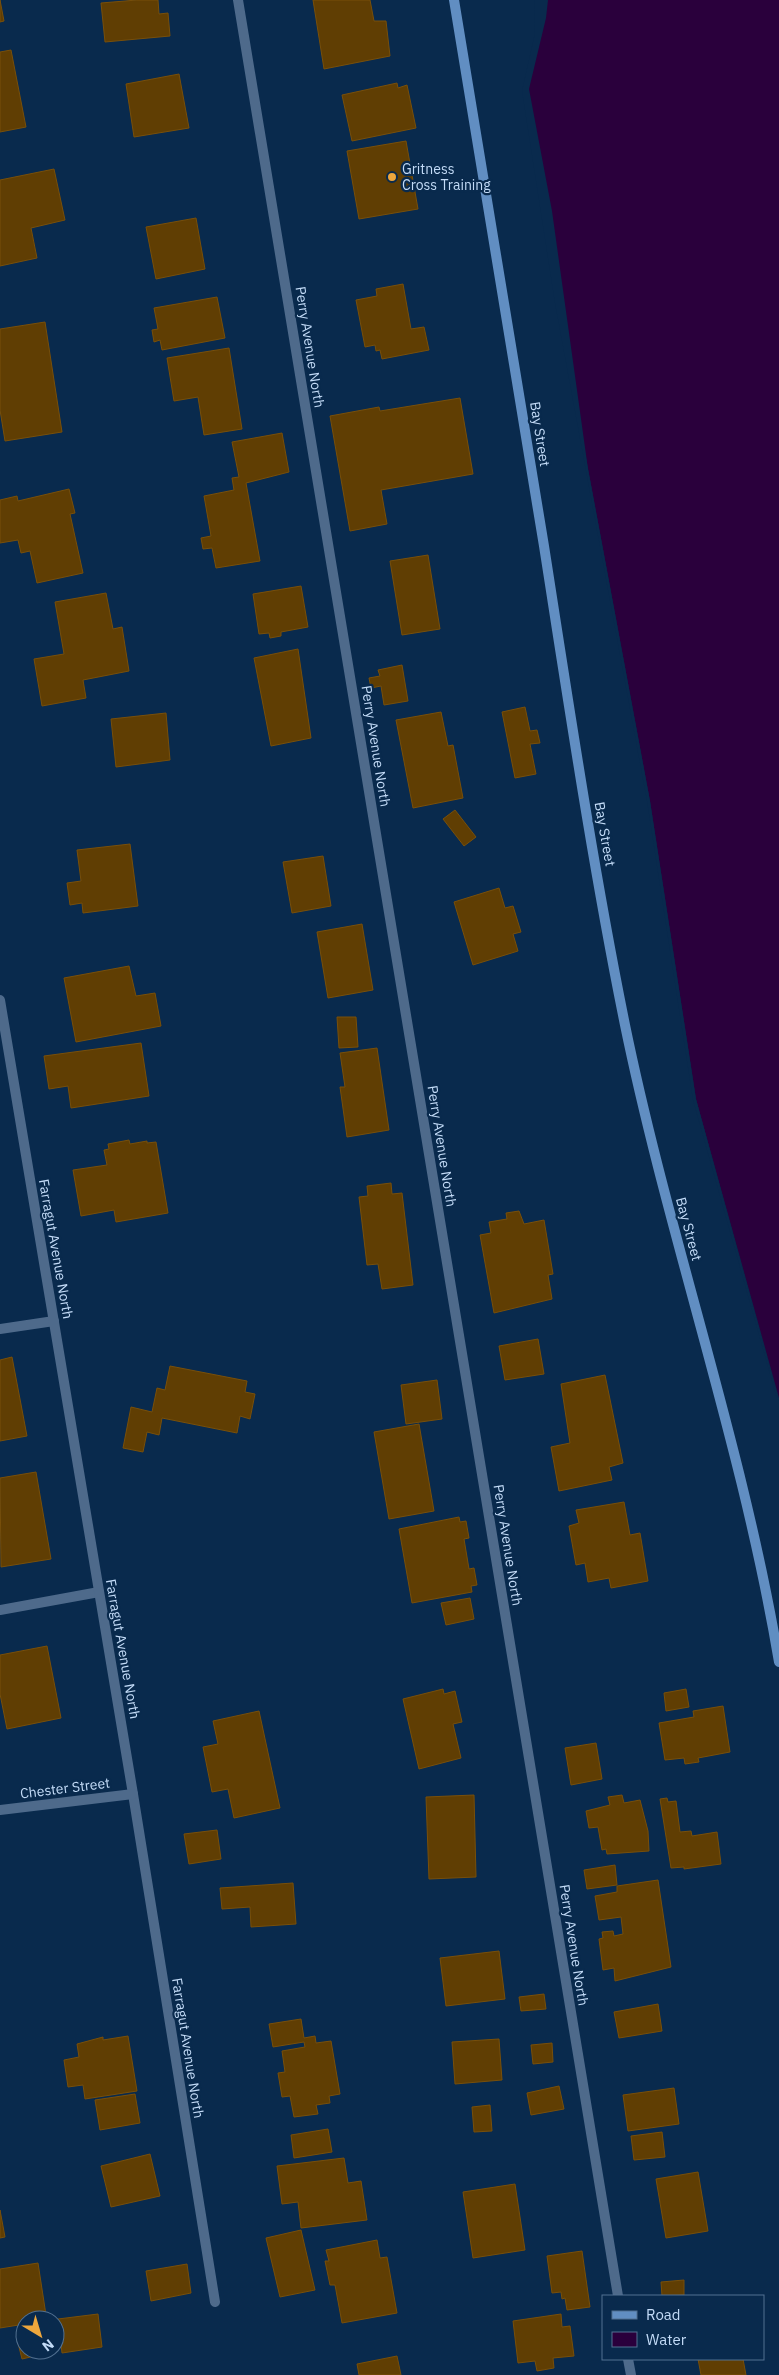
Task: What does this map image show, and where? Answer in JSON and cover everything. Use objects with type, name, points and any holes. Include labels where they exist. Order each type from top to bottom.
[{"type":"main road","name":"Bay Street","points":[[454,0],[576,751],[625,1021],[654,1153],[742,1478],[767,1592],[779,1662]]},
{"type":"street","name":"Perry Avenue North","points":[[238,0],[618,2295]]},
{"type":"street","name":"Farragut Avenue North","points":[[0,1000],[2,1024],[134,1794],[215,2302]]},
{"type":"street","points":[[0,1329],[54,1321]]},
{"type":"street","points":[[0,1610],[99,1592]]},
{"type":"street","name":"Chester Street","points":[[0,1810],[134,1794]]},
{"type":"street","points":[[628,2360],[631,2375]]},
{"type":"water","points":[[537,0],[779,0],[779,1398],[696,1099],[650,801],[557,302],[525,91],[538,33]]},
{"type":"pier","points":[[534,0],[548,0],[546,18],[529,89],[552,211],[588,469],[650,801],[696,1099],[779,1401],[693,1100],[647,801],[555,303],[522,91],[535,33]]},
{"type":"building","points":[[0,0],[4,21],[0,22]]},
{"type":"building","points":[[158,0],[159,14],[168,13],[170,36],[105,42],[101,3]]},
{"type":"building","points":[[313,0],[370,0],[374,21],[386,21],[390,56],[324,69]]},
{"type":"building","points":[[11,50],[26,127],[0,132],[0,52]]},
{"type":"building","points":[[179,74],[189,128],[134,137],[126,84]]},
{"type":"building","points":[[397,83],[398,88],[407,85],[416,128],[352,141],[342,95]]},
{"type":"building","points":[[406,141],[418,209],[359,219],[347,151]]},
{"type":"building","points":[[54,169],[65,220],[31,228],[37,258],[0,266],[0,180]]},
{"type":"building","points":[[196,218],[205,269],[156,279],[146,227]]},
{"type":"building","points":[[403,284],[411,329],[424,327],[429,350],[382,359],[380,350],[376,351],[375,345],[365,347],[356,300],[377,296],[376,289]]},
{"type":"building","points":[[217,297],[225,338],[162,350],[160,340],[154,342],[152,330],[158,329],[154,308]]},
{"type":"building","points":[[45,322],[62,432],[5,441],[0,410],[0,329]]},
{"type":"building","points":[[229,348],[242,429],[204,435],[198,397],[174,401],[167,358]]},
{"type":"building","points":[[460,398],[473,474],[381,490],[387,524],[350,531],[330,416],[379,407],[380,411]]},
{"type":"building","points":[[282,433],[289,472],[246,483],[260,561],[216,568],[212,548],[203,549],[201,538],[211,536],[204,496],[234,490],[232,478],[239,477],[232,442]]},
{"type":"building","points":[[69,489],[75,513],[70,514],[83,573],[37,583],[30,551],[21,553],[18,540],[0,543],[0,500],[17,496],[18,501]]},
{"type":"building","points":[[428,555],[440,629],[402,635],[390,561]]},
{"type":"building","points":[[301,586],[308,627],[281,632],[281,636],[270,638],[269,633],[259,634],[253,594]]},
{"type":"building","points":[[106,593],[113,629],[122,627],[129,671],[83,680],[86,698],[42,706],[34,659],[64,654],[55,602]]},
{"type":"building","points":[[298,649],[311,738],[271,746],[254,658]]},
{"type":"building","points":[[402,665],[408,701],[384,705],[381,686],[371,688],[369,678],[380,676],[378,670]]},
{"type":"building","points":[[525,707],[530,731],[537,730],[540,743],[530,744],[536,774],[515,778],[502,712]]},
{"type":"building","points":[[441,712],[448,746],[453,745],[463,798],[413,808],[396,720]]},
{"type":"building","points":[[166,713],[170,760],[116,767],[111,719]]},
{"type":"building","points":[[455,810],[476,837],[464,846],[443,819]]},
{"type":"building","points":[[130,844],[138,906],[83,913],[82,903],[70,905],[67,883],[81,881],[77,850]]},
{"type":"building","points":[[323,856],[331,906],[292,913],[283,862]]},
{"type":"building","points":[[499,888],[505,908],[513,906],[521,932],[513,934],[518,951],[473,965],[454,902]]},
{"type":"building","points":[[362,924],[373,990],[328,998],[317,932]]},
{"type":"building","points":[[129,966],[136,996],[155,993],[161,1026],[76,1042],[64,978]]},
{"type":"building","points":[[337,1017],[356,1017],[358,1047],[339,1048]]},
{"type":"building","points":[[141,1043],[149,1096],[71,1108],[68,1086],[49,1089],[44,1056]]},
{"type":"building","points":[[377,1048],[389,1130],[347,1137],[340,1087],[345,1087],[340,1053]]},
{"type":"building","points":[[129,1140],[130,1144],[147,1141],[147,1143],[156,1142],[168,1213],[116,1222],[114,1210],[81,1216],[73,1170],[107,1165],[104,1150],[109,1149],[108,1144]]},
{"type":"building","points":[[391,1183],[392,1194],[402,1193],[413,1285],[382,1289],[378,1264],[367,1265],[359,1197],[368,1196],[367,1186]]},
{"type":"building","points":[[519,1211],[524,1224],[544,1220],[553,1274],[548,1275],[552,1299],[494,1313],[480,1235],[491,1233],[489,1222],[507,1219],[506,1213]]},
{"type":"building","points":[[538,1339],[544,1374],[505,1380],[499,1346]]},
{"type":"building","points":[[12,1357],[27,1436],[0,1441],[0,1360]]},
{"type":"building","points":[[170,1366],[247,1381],[245,1392],[255,1394],[250,1419],[240,1416],[237,1433],[162,1418],[159,1435],[147,1432],[143,1452],[123,1448],[131,1407],[152,1412],[157,1388],[165,1390]]},
{"type":"building","points":[[605,1375],[623,1463],[609,1467],[612,1480],[559,1491],[551,1447],[570,1443],[561,1384]]},
{"type":"building","points":[[437,1380],[442,1419],[406,1424],[401,1385]]},
{"type":"building","points":[[419,1424],[434,1511],[389,1519],[374,1432]]},
{"type":"building","points":[[36,1472],[51,1559],[1,1567],[0,1478]]},
{"type":"building","points":[[624,1502],[630,1535],[640,1533],[648,1581],[611,1588],[609,1578],[588,1582],[585,1563],[576,1565],[569,1526],[579,1523],[576,1510]]},
{"type":"building","points":[[459,1517],[460,1522],[466,1521],[469,1538],[464,1539],[469,1569],[474,1568],[477,1585],[471,1586],[472,1592],[412,1603],[399,1529]]},
{"type":"building","points":[[470,1598],[474,1619],[446,1625],[441,1603]]},
{"type":"building","points":[[47,1646],[61,1718],[7,1729],[0,1694],[0,1655]]},
{"type":"building","points":[[443,1689],[444,1694],[455,1691],[462,1722],[453,1724],[461,1758],[419,1769],[403,1699]]},
{"type":"building","points":[[686,1689],[689,1707],[666,1711],[664,1693]]},
{"type":"building","points":[[723,1706],[730,1752],[698,1758],[699,1762],[685,1764],[684,1758],[665,1760],[659,1723],[694,1717],[693,1711]]},
{"type":"building","points":[[259,1711],[280,1808],[234,1818],[228,1789],[212,1792],[203,1747],[218,1744],[213,1721]]},
{"type":"building","points":[[596,1743],[602,1779],[571,1785],[565,1748]]},
{"type":"building","points":[[474,1795],[476,1877],[429,1879],[426,1797]]},
{"type":"building","points":[[622,1795],[624,1803],[640,1800],[648,1831],[649,1851],[607,1854],[606,1849],[602,1850],[598,1827],[589,1828],[586,1811],[610,1805],[608,1797]]},
{"type":"building","points":[[667,1798],[668,1802],[676,1801],[680,1832],[691,1831],[692,1836],[717,1832],[721,1864],[684,1869],[684,1867],[671,1868],[660,1799]]},
{"type":"building","points":[[217,1830],[221,1859],[189,1864],[184,1834]]},
{"type":"building","points":[[615,1865],[617,1885],[587,1889],[584,1870]]},
{"type":"building","points":[[658,1880],[671,1967],[615,1981],[614,1968],[603,1970],[599,1939],[603,1938],[602,1932],[613,1931],[614,1936],[623,1934],[621,1917],[599,1920],[595,1896],[617,1892],[617,1886]]},
{"type":"building","points":[[293,1883],[296,1924],[251,1927],[250,1907],[222,1909],[220,1888]]},
{"type":"building","points":[[499,1951],[505,1999],[446,2006],[440,1958]]},
{"type":"building","points":[[544,1994],[546,2009],[521,2011],[519,1997]]},
{"type":"building","points":[[658,2004],[662,2031],[619,2038],[614,2012]]},
{"type":"building","points":[[301,2019],[304,2038],[315,2036],[316,2043],[331,2041],[340,2094],[329,2096],[330,2103],[316,2105],[318,2114],[294,2117],[290,2096],[282,2097],[278,2073],[285,2072],[282,2051],[305,2047],[304,2042],[273,2047],[269,2024]]},
{"type":"building","points":[[128,2036],[137,2091],[85,2099],[83,2085],[68,2087],[64,2060],[79,2057],[77,2044],[103,2037],[103,2040]]},
{"type":"building","points":[[499,2039],[502,2080],[455,2084],[452,2042]]},
{"type":"building","points":[[552,2043],[553,2062],[533,2064],[531,2045]]},
{"type":"building","points":[[559,2086],[564,2109],[531,2115],[527,2093]]},
{"type":"building","points":[[674,2088],[679,2124],[628,2131],[623,2095]]},
{"type":"building","points":[[135,2094],[140,2123],[100,2130],[95,2100]]},
{"type":"building","points":[[490,2105],[492,2131],[474,2132],[472,2107]]},
{"type":"building","points":[[328,2129],[332,2152],[294,2158],[291,2135]]},
{"type":"building","points":[[662,2132],[665,2157],[634,2160],[631,2136]]},
{"type":"building","points":[[150,2154],[160,2196],[111,2207],[101,2166]]},
{"type":"building","points":[[344,2158],[348,2183],[361,2181],[367,2220],[301,2228],[298,2202],[282,2204],[277,2166]]},
{"type":"building","points":[[698,2172],[708,2231],[666,2238],[656,2179]]},
{"type":"building","points":[[515,2184],[525,2250],[473,2258],[463,2192]]},
{"type":"building","points":[[0,2210],[5,2237],[0,2238]]},
{"type":"building","points":[[301,2230],[315,2290],[280,2297],[266,2238]]},
{"type":"building","points":[[377,2240],[380,2258],[387,2257],[397,2313],[342,2323],[335,2285],[330,2285],[325,2261],[329,2261],[326,2250]]},
{"type":"building","points":[[582,2251],[590,2307],[567,2310],[565,2298],[562,2299],[561,2292],[552,2293],[547,2256]]},
{"type":"building","points":[[38,2263],[45,2310],[15,2310],[15,2326],[0,2328],[0,2269]]},
{"type":"building","points":[[187,2264],[191,2293],[151,2301],[146,2271]]},
{"type":"building","points":[[684,2280],[684,2295],[662,2295],[661,2282]]},
{"type":"building","points":[[98,2314],[102,2347],[65,2353],[65,2318]]},
{"type":"building","points":[[561,2314],[562,2327],[570,2326],[574,2356],[553,2358],[554,2368],[537,2371],[535,2361],[518,2363],[513,2321]]},
{"type":"building","points":[[397,2356],[401,2375],[359,2375],[357,2364]]},
{"type":"building","points":[[698,2360],[743,2360],[746,2375],[701,2375]]},
{"type":"place","name":"Gritness Cross Training","points":[[392,177]]}]
